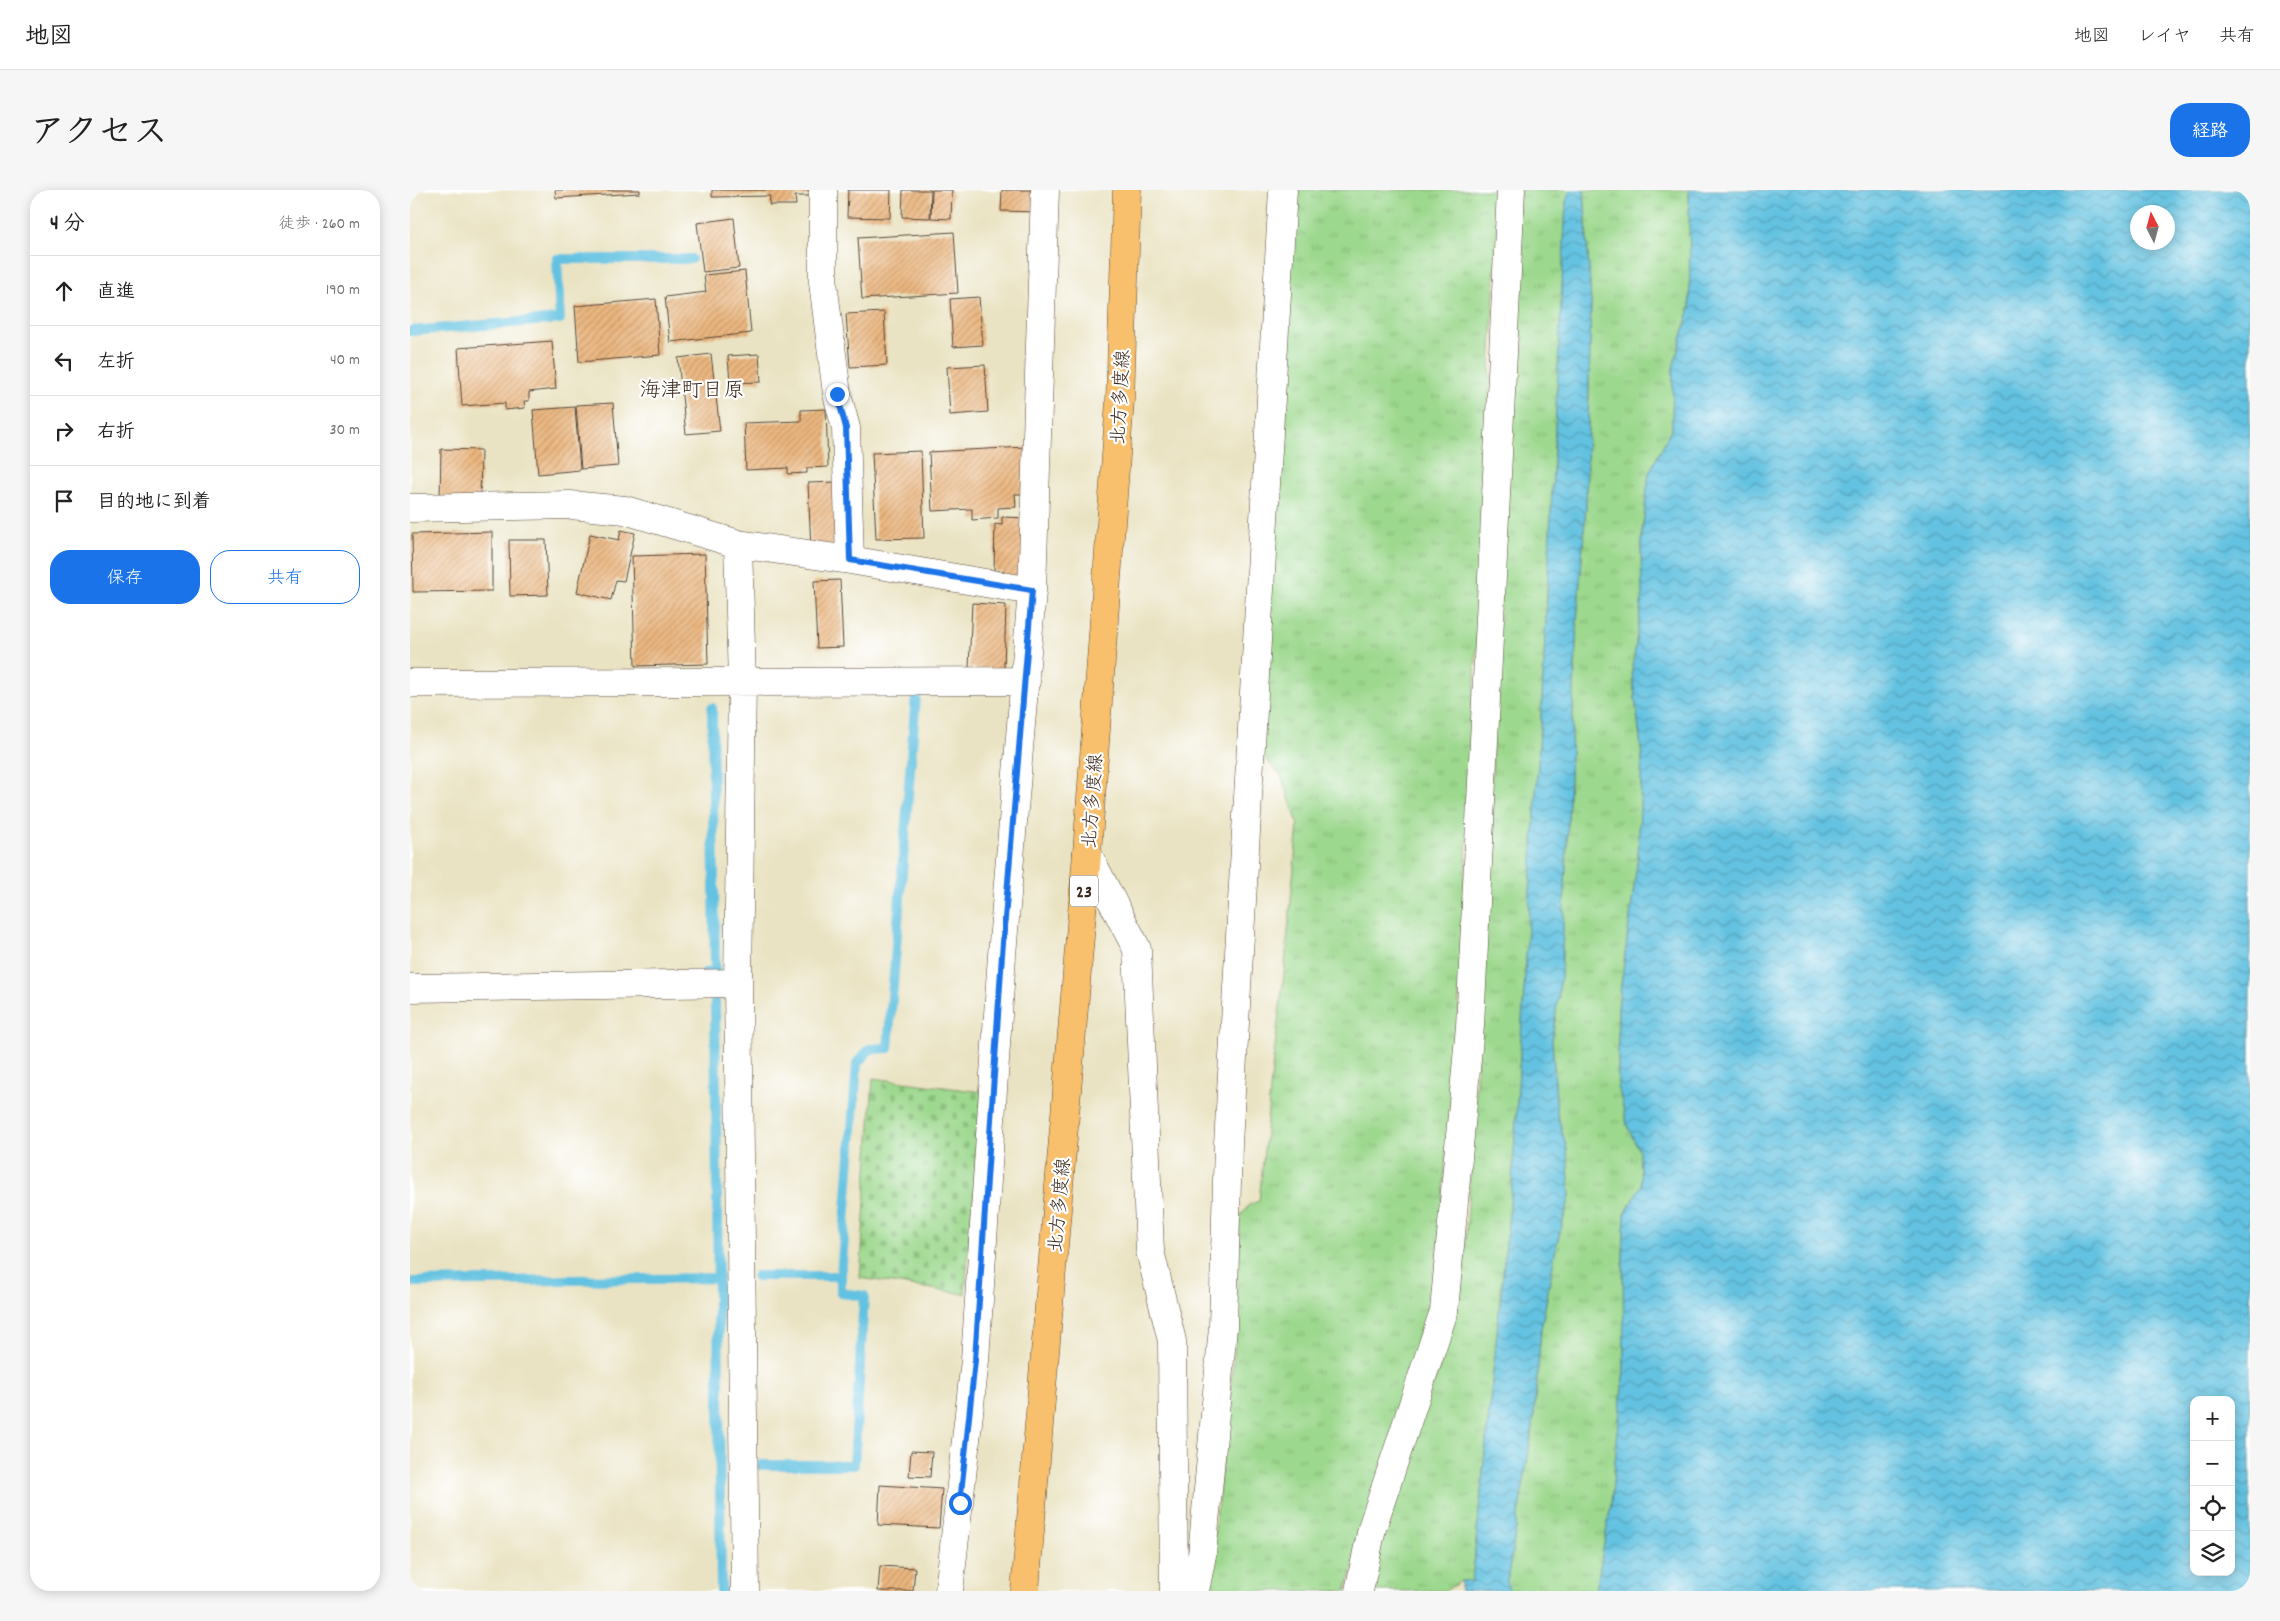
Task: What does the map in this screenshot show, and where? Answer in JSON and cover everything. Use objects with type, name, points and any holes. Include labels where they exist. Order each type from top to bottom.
[{"type":"main road","name":"北方多度線","points":[[1026,1591],[1087,853],[1120,400],[1127,190]]},
{"type":"street","points":[[823,190],[823,282],[837,394],[846,428],[850,560]]},
{"type":"street","points":[[949,1591],[975,1360],[1002,955],[1026,681],[1032,590],[1045,190]]},
{"type":"street","points":[[1196,1591],[1202,1555],[1223,1327],[1229,1134],[1283,190]]},
{"type":"street","points":[[1359,1591],[1372,1528],[1444,1311],[1470,1026],[1511,190]]},
{"type":"street","points":[[410,508],[570,505],[625,510],[738,544],[850,560],[1032,590]]},
{"type":"street","points":[[738,544],[742,681],[738,983],[745,1591]]},
{"type":"street","points":[[410,683],[1026,681]]},
{"type":"street","points":[[1087,853],[1138,949],[1150,1251],[1172,1341],[1174,1591]]},
{"type":"street","points":[[410,988],[738,983]]},
{"type":"green space","points":[[1291,190],[1499,190],[1458,1021],[1433,1305],[1346,1591],[1204,1591],[1213,1548],[1236,1336],[1239,1218],[1249,1205],[1259,1201],[1284,974],[1298,824],[1281,775],[1259,753]]},
{"type":"green space","points":[[1520,190],[1570,190],[1566,202],[1542,699],[1512,1184],[1472,1581],[1461,1581],[1445,1591],[1369,1591],[1381,1524],[1443,1359],[1463,1283],[1480,1022]]},
{"type":"green space","points":[[1584,190],[1689,190],[1690,308],[1673,368],[1672,428],[1649,473],[1641,542],[1642,597],[1632,672],[1642,756],[1638,856],[1618,1008],[1618,1085],[1627,1125],[1639,1151],[1641,1185],[1625,1214],[1623,1254],[1624,1368],[1611,1504],[1596,1591],[1509,1591],[1507,1581],[1533,1427],[1541,1329],[1557,1243],[1570,1196],[1567,1149],[1557,1113],[1552,1040],[1561,976],[1577,621],[1586,507],[1591,303]]},
{"type":"green space","points":[[873,1078],[982,1092],[965,1294],[860,1278]]},
{"type":"water","points":[[1570,190],[1584,190],[1591,303],[1586,507],[1577,621],[1561,976],[1552,1040],[1557,1113],[1567,1149],[1570,1196],[1557,1243],[1541,1329],[1533,1427],[1507,1581],[1509,1591],[1461,1591],[1461,1581],[1472,1581],[1512,1184],[1542,699],[1566,202]]},
{"type":"water","points":[[1689,190],[2250,190],[2250,1591],[1596,1591],[1611,1504],[1624,1368],[1623,1254],[1625,1214],[1641,1185],[1639,1151],[1627,1125],[1618,1085],[1618,1008],[1638,856],[1642,756],[1632,672],[1642,597],[1641,542],[1649,473],[1672,428],[1673,368],[1690,308]]},
{"type":"building","points":[[555,190],[640,190],[640,193],[556,198]]},
{"type":"building","points":[[712,190],[810,190],[810,196],[795,196],[796,205],[769,205],[770,196],[712,197]]},
{"type":"building","points":[[848,190],[891,190],[890,218],[847,217]]},
{"type":"building","points":[[903,190],[931,190],[930,218],[902,217]]},
{"type":"building","points":[[932,190],[952,190],[951,219],[931,218]]},
{"type":"building","points":[[1002,190],[1039,190],[1038,212],[1001,211]]},
{"type":"building","points":[[734,218],[739,268],[703,272],[697,223]]},
{"type":"building","points":[[954,232],[958,293],[862,299],[858,238]]},
{"type":"building","points":[[745,271],[751,333],[670,342],[665,297],[706,292],[704,275]]},
{"type":"building","points":[[979,297],[983,345],[953,347],[950,299]]},
{"type":"building","points":[[656,299],[660,355],[579,362],[575,306]]},
{"type":"building","points":[[884,312],[887,365],[850,367],[846,314]]},
{"type":"building","points":[[552,341],[556,389],[529,392],[529,401],[524,401],[525,408],[505,410],[505,403],[462,406],[458,348]]},
{"type":"building","points":[[711,354],[720,431],[686,434],[678,358]]},
{"type":"building","points":[[759,354],[761,382],[730,383],[728,356]]},
{"type":"building","points":[[985,365],[988,412],[950,415],[947,367]]},
{"type":"building","points":[[613,403],[618,466],[581,469],[576,405]]},
{"type":"building","points":[[575,407],[580,470],[538,474],[533,410]]},
{"type":"building","points":[[826,409],[828,467],[807,468],[807,473],[788,474],[788,468],[746,470],[744,423],[801,421],[801,410]]},
{"type":"building","points":[[1026,447],[1029,494],[1015,494],[1016,507],[998,508],[998,518],[972,520],[972,509],[932,511],[929,452]]},
{"type":"building","points":[[441,449],[481,450],[480,501],[440,500]]},
{"type":"building","points":[[921,451],[924,538],[876,539],[872,453]]},
{"type":"building","points":[[837,482],[839,547],[811,549],[808,483]]},
{"type":"building","points":[[1002,517],[1029,518],[1027,580],[1000,579],[1000,571],[994,571],[995,524],[1002,525]]},
{"type":"building","points":[[621,530],[635,533],[624,581],[616,580],[611,600],[577,592],[590,534],[619,540]]},
{"type":"building","points":[[492,532],[492,591],[413,592],[412,534]]},
{"type":"building","points":[[509,540],[546,540],[548,595],[510,596]]},
{"type":"building","points":[[705,554],[708,664],[635,666],[632,556]]},
{"type":"building","points":[[840,580],[843,647],[817,648],[814,581]]},
{"type":"building","points":[[972,603],[1006,605],[1004,669],[969,668]]},
{"type":"building","points":[[911,1451],[932,1452],[930,1477],[909,1476]]},
{"type":"building","points":[[880,1485],[942,1489],[939,1528],[878,1525]]},
{"type":"building","points":[[880,1566],[915,1568],[913,1591],[878,1591]]},
{"type":"waterway","points":[[410,331],[560,319],[557,259],[691,259]]},
{"type":"waterway","points":[[757,1276],[841,1276],[857,1063],[870,1049],[888,1048],[916,696]]},
{"type":"waterway","points":[[705,973],[715,972],[712,708]]},
{"type":"waterway","points":[[715,1002],[721,1591]]},
{"type":"waterway","points":[[761,1465],[854,1465],[864,1296],[841,1293],[841,1276]]},
{"type":"waterway","points":[[410,1282],[718,1278]]},
{"type":"district","name":"海津町日原","points":[[692,389]]},
{"type":"route","points":[[837,394],[846,428],[850,560],[1032,590],[1002,955],[975,1360],[960,1503]]}]
